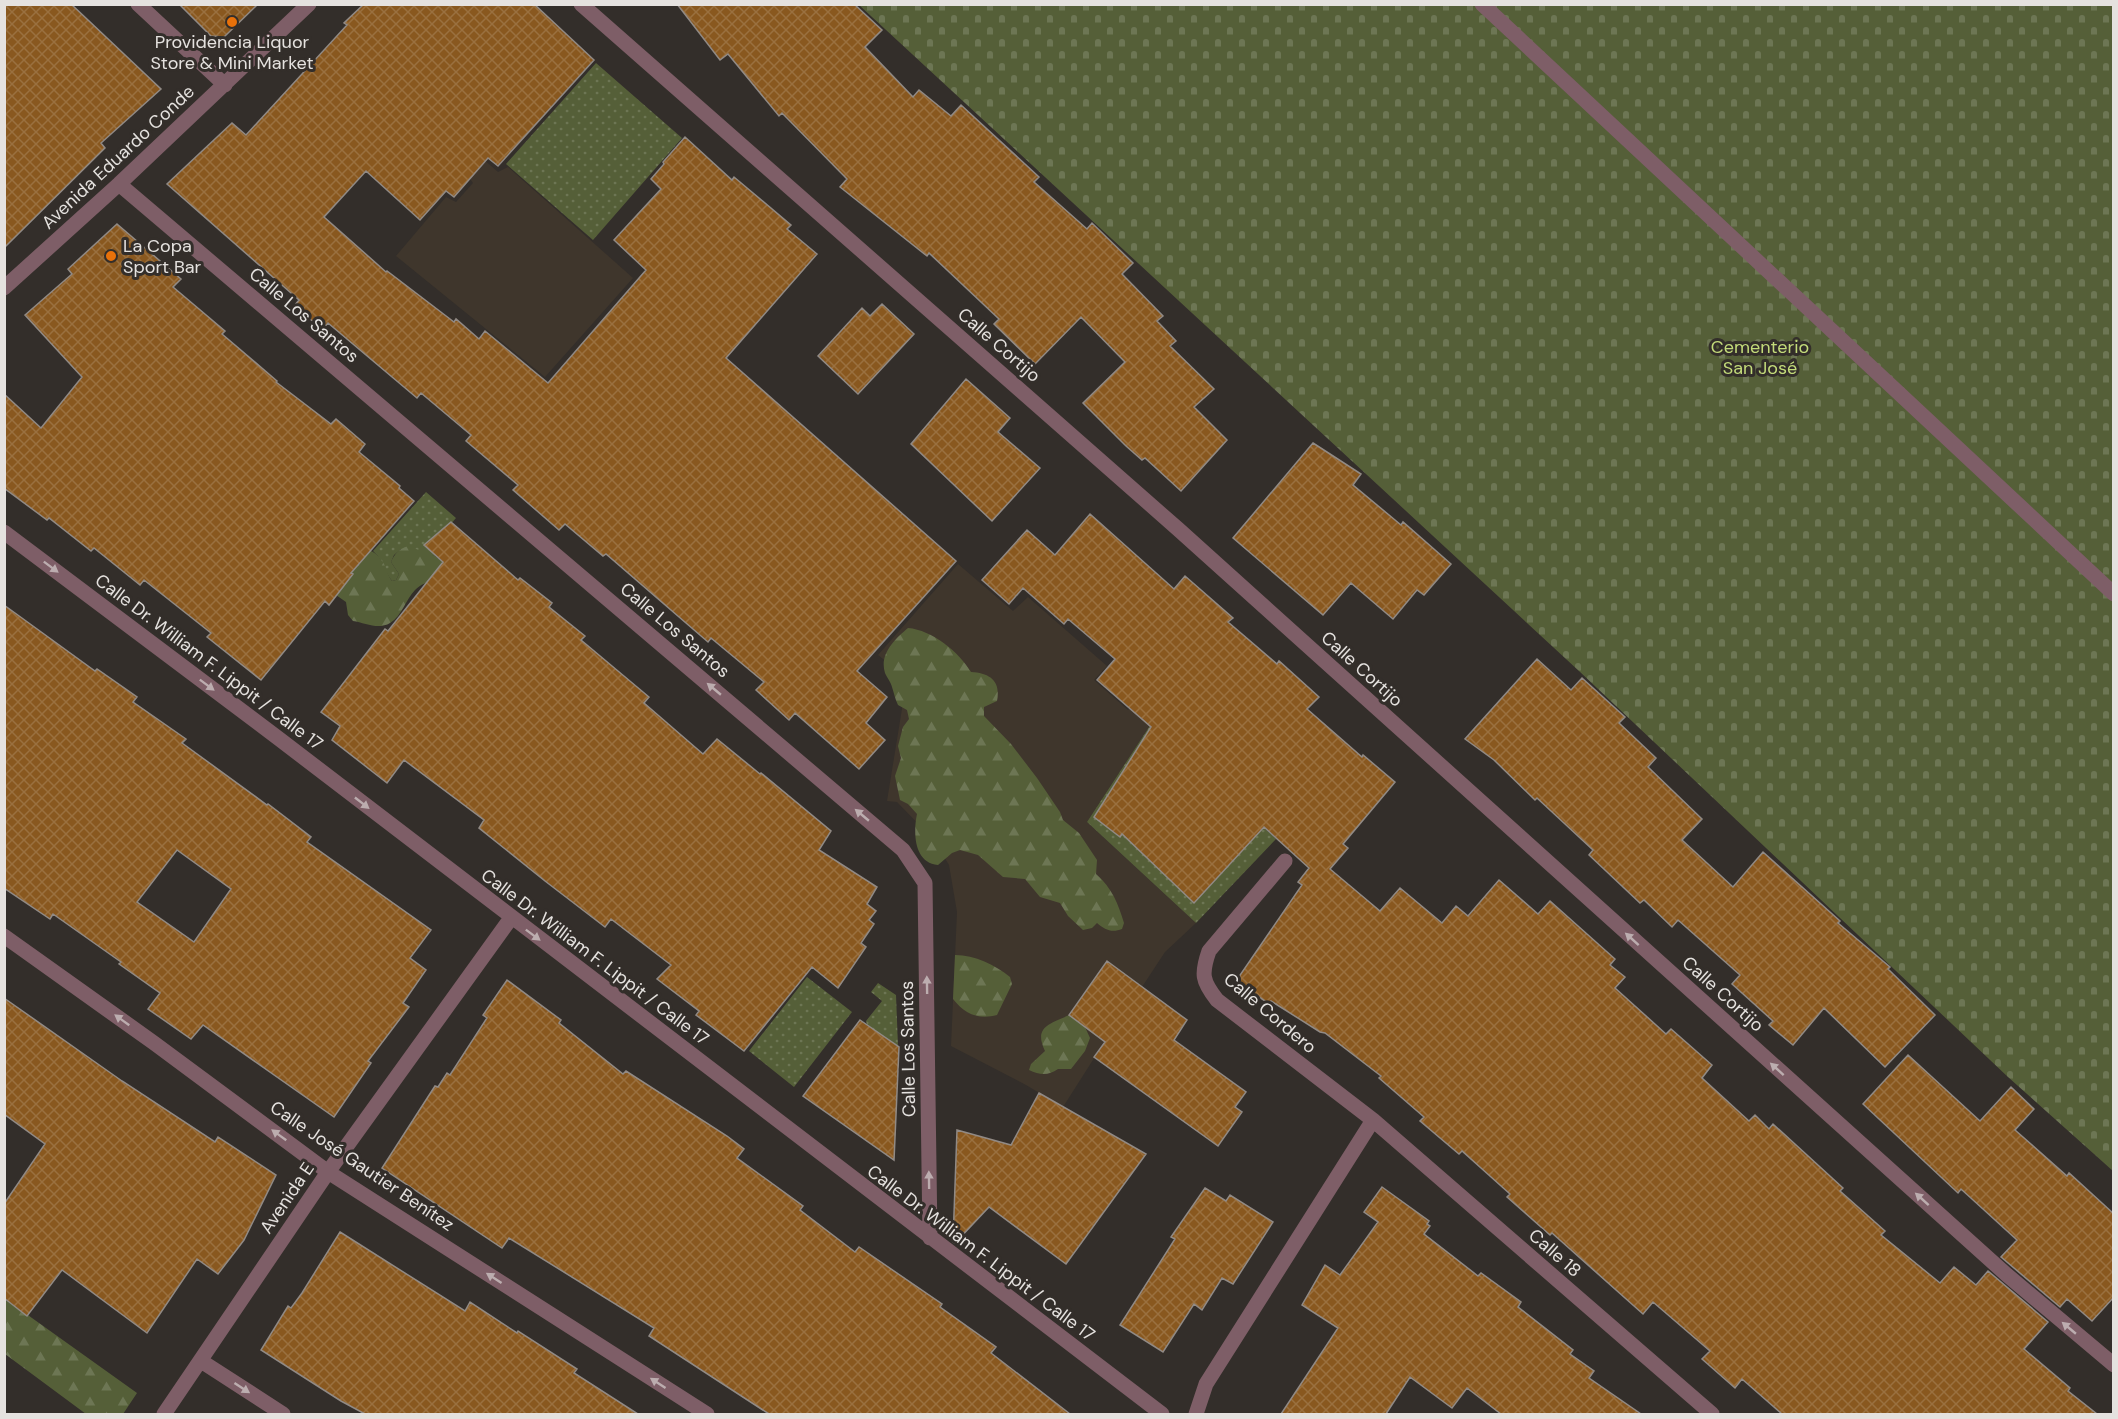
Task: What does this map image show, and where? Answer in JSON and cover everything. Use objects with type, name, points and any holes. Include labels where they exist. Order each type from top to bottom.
[{"type":"street","points":[[138,4],[225,85]]},
{"type":"street","name":"Avenida Eduardo Conde","points":[[4,288],[119,184],[309,4]]},
{"type":"street","name":"Calle Cortijo","points":[[581,4],[1046,412],[2007,1275],[2114,1365]]},
{"type":"street","points":[[1482,4],[2114,594]]},
{"type":"street","name":"Calle Los Santos","points":[[119,184],[903,850],[925,883],[930,1238]]},
{"type":"street","name":"Calle Dr. William F. Lippit / Calle 17","points":[[4,532],[278,738],[1162,1414]]},
{"type":"street","name":"Calle Cordero","points":[[1285,861],[1209,951],[1203,968],[1206,985],[1217,1000],[1373,1120]]},
{"type":"street","name":"Avenida E","points":[[164,1414],[328,1172],[511,918]]},
{"type":"street","name":"Calle José Gautier Benítez","points":[[4,936],[154,1043],[328,1172],[707,1414]]},
{"type":"street","points":[[1196,1414],[1206,1384],[1373,1120]]},
{"type":"street","name":"Calle 18","points":[[1373,1120],[1712,1414]]},
{"type":"street","points":[[201,1361],[283,1414]]},
{"type":"shaded area","points":[[482,158],[498,172],[508,167],[633,278],[545,377],[396,256],[446,197],[456,202],[473,183],[466,173]]},
{"type":"shaded area","points":[[958,564],[1013,611],[1028,597],[1107,666],[1094,680],[1128,710],[1145,693],[1151,724],[1087,822],[1196,923],[1165,952],[1142,987],[1107,961],[1069,1014],[1105,1041],[1063,1107],[951,1046],[957,912],[949,865],[933,839],[897,802],[887,801],[907,678],[878,655]]},
{"type":"green space","name":"Cementerio San José","points":[[859,5],[2113,5],[2113,1171],[2008,1077],[1579,671]]},
{"type":"green space","points":[[596,63],[682,138],[593,240],[506,164]]},
{"type":"green space","points":[[426,492],[456,518],[429,549],[435,556],[401,549],[394,555],[391,562],[399,574],[396,580],[392,581],[373,551]]},
{"type":"green space","points":[[408,546],[435,556],[448,566],[445,572],[415,590],[398,616],[390,623],[377,626],[353,621],[348,615],[346,602],[336,595],[353,574],[328,554],[359,548],[366,549],[379,557],[392,581],[396,580],[399,574],[391,562],[402,548]]},
{"type":"green space","points":[[908,628],[926,633],[944,643],[971,672],[989,676],[996,683],[997,701],[984,707],[984,716],[1011,744],[1037,778],[1063,820],[1079,833],[1097,860],[1096,874],[1117,902],[1124,923],[1122,929],[1109,930],[1097,923],[1092,928],[1083,930],[1068,916],[1060,903],[1040,897],[1025,879],[1003,877],[978,855],[960,850],[952,853],[938,865],[924,859],[917,846],[915,830],[917,814],[908,804],[900,800],[895,776],[901,758],[898,746],[903,727],[909,719],[907,710],[898,705],[884,666],[889,648]]},
{"type":"green space","points":[[1151,724],[1276,839],[1196,923],[1087,822]]},
{"type":"green space","points":[[955,955],[984,961],[1010,977],[1012,984],[997,1015],[984,1017],[972,1014],[962,1009],[953,999]]},
{"type":"green space","points":[[807,977],[852,1012],[794,1087],[749,1051]]},
{"type":"green space","points":[[878,983],[896,995],[898,1046],[867,1025],[866,1021],[882,1001],[871,992]]},
{"type":"green space","points":[[1069,1015],[1085,1027],[1090,1038],[1085,1051],[1071,1069],[1058,1069],[1044,1074],[1029,1070],[1031,1064],[1045,1051],[1041,1036],[1043,1031],[1050,1024]]},
{"type":"green space","points":[[4,1298],[137,1393],[123,1414],[86,1414],[5,1354]]},
{"type":"building","points":[[4,4],[71,4],[161,89],[101,143],[105,148],[4,248]]},
{"type":"building","points":[[179,4],[258,4],[224,37],[211,36]]},
{"type":"building","points":[[364,4],[534,4],[594,60],[498,166],[488,158],[454,197],[446,191],[420,220],[366,171],[324,217],[386,272],[454,322],[456,319],[479,339],[485,331],[548,383],[646,270],[614,240],[661,189],[651,179],[685,137],[732,180],[734,177],[791,225],[787,229],[817,254],[726,358],[956,561],[857,671],[887,697],[866,723],[885,740],[859,769],[795,713],[789,720],[756,690],[764,682],[711,638],[708,642],[606,554],[603,556],[565,524],[559,530],[513,490],[518,485],[466,441],[471,435],[421,393],[417,398],[328,323],[322,330],[295,305],[299,300],[167,184],[232,123],[246,135],[347,25],[344,23]]},
{"type":"building","points":[[677,4],[854,4],[882,30],[865,47],[913,97],[919,90],[951,116],[961,105],[1039,177],[1034,182],[1087,229],[1092,223],[1133,263],[1122,274],[1163,316],[1157,321],[1176,341],[1170,346],[1214,389],[1194,407],[1227,440],[1181,491],[1145,458],[1142,460],[1126,446],[1083,403],[1125,362],[1081,317],[1035,364],[994,324],[999,319],[929,253],[927,256],[840,187],[847,179],[782,113],[779,116],[728,54],[720,60]]},
{"type":"building","points":[[117,224],[181,279],[173,287],[225,331],[222,334],[276,382],[331,424],[336,419],[365,444],[359,452],[400,486],[399,488],[414,501],[351,573],[353,574],[329,605],[325,601],[261,680],[207,637],[211,633],[144,580],[140,585],[94,548],[91,551],[49,518],[47,520],[4,488],[4,394],[41,428],[82,377],[25,315],[72,274],[68,269]]},
{"type":"building","points":[[882,304],[914,334],[858,394],[818,356],[862,308],[870,316]]},
{"type":"building","points":[[966,379],[1010,418],[998,432],[1040,468],[992,521],[911,444]]},
{"type":"building","points":[[1313,443],[1361,474],[1353,485],[1401,525],[1403,522],[1451,564],[1424,595],[1417,590],[1393,619],[1351,583],[1323,615],[1233,538]]},
{"type":"building","points":[[1090,514],[1174,589],[1185,576],[1233,618],[1228,622],[1277,664],[1279,661],[1319,697],[1307,709],[1362,757],[1363,755],[1395,782],[1343,844],[1348,848],[1330,869],[1380,911],[1400,888],[1442,923],[1456,906],[1468,916],[1499,880],[1538,914],[1550,901],[1615,959],[1610,965],[1625,977],[1615,988],[1666,1034],[1671,1029],[1712,1065],[1702,1078],[1749,1121],[1755,1115],[1769,1129],[1773,1124],[1843,1188],[1840,1191],[1885,1231],[1881,1235],[1940,1283],[1954,1267],[1976,1285],[1988,1271],[2048,1322],[2024,1349],[2070,1388],[2068,1391],[2097,1414],[1782,1414],[1742,1379],[1735,1388],[1702,1359],[1710,1351],[1653,1302],[1643,1314],[1552,1233],[1550,1235],[1507,1197],[1510,1194],[1462,1151],[1459,1154],[1420,1121],[1424,1117],[1379,1078],[1381,1076],[1325,1033],[1271,1001],[1268,1003],[1236,981],[1302,885],[1298,882],[1309,868],[1264,827],[1194,903],[1122,834],[1120,837],[1094,817],[1151,727],[1097,680],[1115,659],[1068,619],[1064,624],[1023,588],[1009,604],[982,580],[1027,530],[1055,555]]},
{"type":"building","points":[[451,522],[518,580],[520,578],[552,603],[549,607],[585,636],[581,640],[649,697],[644,703],[703,754],[717,739],[831,831],[819,850],[877,887],[867,904],[876,911],[869,920],[874,924],[861,943],[866,947],[838,988],[812,967],[744,1051],[696,1015],[699,1011],[657,979],[671,965],[611,919],[605,927],[545,881],[479,828],[484,820],[404,760],[387,783],[332,740],[340,726],[321,712],[385,629],[388,631],[443,562],[424,545]]},
{"type":"building","points":[[4,605],[95,671],[97,669],[137,697],[133,702],[186,739],[182,743],[311,837],[307,842],[431,930],[410,958],[426,970],[403,1003],[409,1007],[368,1061],[371,1063],[334,1117],[203,1025],[191,1039],[148,1009],[160,993],[53,914],[50,919],[4,888]],"holes":[[[177,850],[231,889],[194,942],[137,902]]]},
{"type":"building","points":[[1537,659],[1571,690],[1582,678],[1625,717],[1619,723],[1656,758],[1648,767],[1702,819],[1682,840],[1733,887],[1763,852],[1840,921],[1838,923],[1890,967],[1888,969],[1935,1015],[1885,1067],[1824,1008],[1793,1045],[1769,1025],[1773,1021],[1732,984],[1740,975],[1678,920],[1672,927],[1644,900],[1640,903],[1589,855],[1593,850],[1537,798],[1535,800],[1494,760],[1465,739]]},
{"type":"building","points":[[1107,961],[1187,1020],[1174,1040],[1246,1092],[1235,1107],[1242,1112],[1218,1146],[1094,1057],[1105,1042],[1069,1015]]},
{"type":"building","points":[[507,980],[561,1020],[559,1023],[623,1074],[626,1071],[744,1149],[737,1158],[803,1206],[800,1210],[855,1252],[859,1247],[942,1304],[940,1307],[996,1347],[991,1353],[1070,1414],[769,1414],[649,1336],[654,1328],[509,1238],[502,1248],[382,1168],[435,1086],[438,1087],[447,1073],[450,1075],[487,1018],[483,1015]]},
{"type":"building","points":[[4,998],[122,1081],[215,1142],[218,1137],[276,1175],[244,1240],[218,1274],[197,1259],[147,1333],[62,1270],[27,1316],[4,1298],[4,1204],[45,1144],[4,1114]]},
{"type":"building","points":[[860,1020],[899,1047],[894,1160],[803,1096]]},
{"type":"building","points":[[1908,1055],[1980,1121],[2011,1087],[2034,1109],[2015,1130],[2067,1176],[2069,1173],[2114,1214],[2114,1297],[2092,1321],[2067,1299],[2060,1307],[2001,1257],[2017,1240],[1961,1189],[1958,1193],[1863,1104]]},
{"type":"building","points":[[1039,1093],[1146,1154],[1066,1264],[989,1207],[955,1243],[953,1242],[957,1130],[1011,1145]]},
{"type":"building","points":[[1382,1187],[1429,1221],[1427,1224],[1430,1226],[1424,1234],[1478,1276],[1481,1273],[1521,1302],[1518,1307],[1573,1350],[1570,1354],[1594,1371],[1589,1378],[1641,1414],[1501,1414],[1467,1388],[1452,1408],[1410,1377],[1386,1414],[1281,1414],[1338,1328],[1302,1305],[1325,1265],[1340,1275],[1378,1222],[1364,1212]]},
{"type":"building","points":[[1205,1188],[1226,1201],[1230,1195],[1273,1222],[1233,1284],[1222,1278],[1202,1310],[1194,1304],[1163,1352],[1120,1325],[1175,1239],[1171,1237]]},
{"type":"building","points":[[340,1232],[465,1311],[470,1302],[517,1333],[518,1331],[577,1369],[574,1373],[638,1414],[365,1414],[341,1401],[261,1350],[288,1306],[291,1308],[302,1293]]},
{"type":"place","name":"Providencia Liquor Store & Mini Market","points":[[232,22]]},
{"type":"place","name":"La Copa Sport Bar","points":[[111,256]]}]
